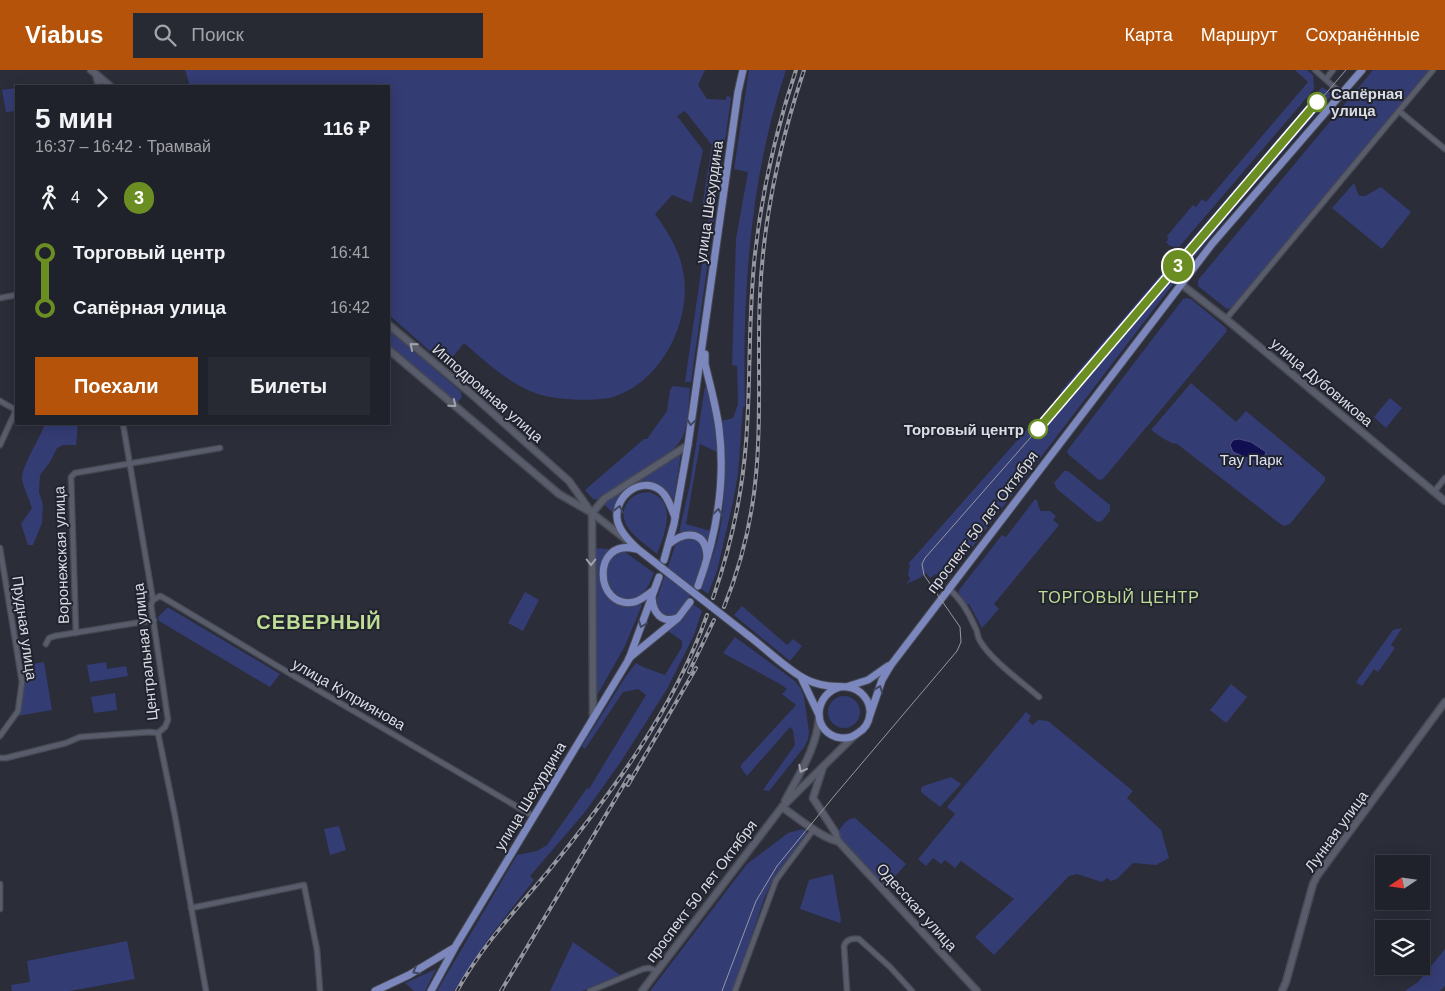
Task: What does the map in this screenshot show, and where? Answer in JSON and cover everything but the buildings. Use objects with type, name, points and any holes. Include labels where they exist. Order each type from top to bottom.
[{"type":"main road","name":"улица Шехурдина","points":[[664,560],[676,517],[688,445],[721,209],[743,70]]},
{"type":"main road","name":"проспект 50 лет Октября","points":[[870,715],[882,680],[891,665],[949,588],[1212,244],[1362,70]]},
{"type":"main road","name":"улица Шехурдина","points":[[698,586],[708,559],[715,529],[721,476],[719,427],[705,364],[704,339]]},
{"type":"main road","points":[[696,389],[702,382],[706,382],[710,386]]},
{"type":"main road","points":[[676,517],[667,499],[659,489],[651,486],[641,486],[629,491],[619,506],[617,518],[629,540],[638,550],[801,677],[826,686],[855,689],[864,696],[869,706],[870,715],[864,728],[854,736],[843,738],[832,735],[823,727],[801,677]]},
{"type":"main road","points":[[670,544],[681,536],[689,534],[704,543],[708,559]]},
{"type":"main road","points":[[638,550],[627,547],[612,552],[608,557],[603,572],[605,587],[612,596],[628,602],[639,600],[654,590]]},
{"type":"main road","name":"улица Шехурдина","points":[[431,991],[455,947],[628,659],[659,577]]},
{"type":"main road","points":[[652,597],[654,609],[659,617],[667,620],[678,618]]},
{"type":"main road","name":"улица Шехурдина","points":[[628,659],[678,618],[690,602]]},
{"type":"main road","name":"проспект 50 лет Октября","points":[[842,687],[866,681],[891,665]]},
{"type":"main road","points":[[819,716],[822,698],[830,690],[842,687]]},
{"type":"main road","name":"улица Шехурдина","points":[[375,991],[455,947]]},
{"type":"street","points":[[1315,70],[1342,94]]},
{"type":"street","points":[[1326,79],[1333,70]]},
{"type":"street","points":[[1226,319],[1433,70]]},
{"type":"street","points":[[94,72],[99,85]]},
{"type":"street","points":[[94,72],[109,85]]},
{"type":"street","points":[[1399,111],[1445,149]]},
{"type":"street","name":"улица Дубовикова","points":[[1181,284],[1226,319],[1445,501]]},
{"type":"street","points":[[0,298],[15,295]]},
{"type":"street","name":"Ипподромная улица","points":[[390,326],[469,392],[569,481],[592,513]]},
{"type":"street","name":"Ипподромная улица","points":[[390,351],[562,497],[592,513]]},
{"type":"street","points":[[0,401],[15,409]]},
{"type":"street","points":[[0,445],[15,412]]},
{"type":"street","name":"Центральная улица","points":[[123,425],[153,600],[151,605],[168,720],[165,727],[158,733],[175,816],[206,991]]},
{"type":"street","points":[[593,716],[592,513],[604,499],[688,445]]},
{"type":"street","points":[[131,464],[220,448]]},
{"type":"street","name":"Воронежская улица","points":[[76,633],[71,477],[75,473],[131,464]]},
{"type":"street","points":[[1434,492],[1445,478]]},
{"type":"street","points":[[592,513],[638,550]]},
{"type":"street","name":"Прудная улица","points":[[0,548],[2,579],[22,682],[18,711],[0,736]]},
{"type":"street","points":[[949,588],[965,609],[976,628],[981,643],[997,661],[1040,697]]},
{"type":"street","name":"улица Куприянова","points":[[153,600],[160,596],[164,598],[533,816]]},
{"type":"street","points":[[46,644],[49,638],[154,620]]},
{"type":"street","name":"Лунная улица","points":[[1282,991],[1308,900],[1317,876],[1445,702]]},
{"type":"street","name":"проспект 50 лет Октября","points":[[782,807],[812,750],[818,730],[819,716]]},
{"type":"street","points":[[0,758],[66,743],[80,736],[158,733]]},
{"type":"street","name":"проспект 50 лет Октября","points":[[642,991],[782,807],[854,736]]},
{"type":"street","points":[[823,766],[813,798],[835,832],[838,841]]},
{"type":"street","points":[[782,807],[826,837],[838,841]]},
{"type":"street","points":[[735,991],[776,880],[814,829]]},
{"type":"street","name":"Одесская улица","points":[[838,841],[976,991]]},
{"type":"street","points":[[0,884],[0,909]]},
{"type":"street","points":[[191,908],[304,885],[317,950],[320,991]]},
{"type":"street","points":[[847,991],[844,946],[845,942],[850,939],[859,939],[890,967],[912,991]]},
{"type":"street","points":[[590,991],[643,969],[649,968],[657,971]]},
{"type":"green space","points":[[185,70],[705,70],[698,85],[707,99],[726,100],[727,95],[731,98],[691,382],[685,382],[710,210],[702,208],[712,145],[685,111],[677,116],[703,150],[692,203],[672,195],[655,214],[679,255],[683,271],[685,290],[678,328],[670,346],[659,363],[646,378],[630,389],[605,399],[563,399],[535,393],[515,383],[497,371],[464,343],[446,365],[390,316],[390,85],[190,85]]},
{"type":"green space","points":[[749,70],[786,70],[764,152],[751,236],[745,322],[745,406],[743,407],[738,474],[717,571],[708,594],[700,588],[714,552],[722,520],[724,470],[722,421],[733,418],[738,404],[737,366],[732,365],[736,239],[748,172],[734,169]]},
{"type":"green space","points":[[1295,70],[1307,70],[1313,75],[1314,89],[1179,247],[1170,246],[1166,242],[1168,240],[1167,236],[1193,205],[1196,207],[1202,199],[1206,202],[1308,82]]},
{"type":"green space","points":[[1373,70],[1429,70],[1232,308],[1227,309],[1198,286],[1198,280]]},
{"type":"green space","points":[[1322,87],[1331,93],[1330,97],[1227,217],[1176,280],[948,579],[943,579],[936,574],[930,578],[926,573],[906,584],[910,579],[908,574],[910,565],[908,564],[1029,427],[1032,429],[1061,395],[1061,391]]},
{"type":"green space","points":[[15,88],[15,111],[6,112],[2,90]]},
{"type":"green space","points":[[1354,183],[1359,196],[1365,196],[1381,187],[1411,212],[1382,249],[1332,208]]},
{"type":"green space","points":[[1183,299],[1191,299],[1226,328],[1227,331],[1103,479],[1099,480],[1068,454],[1067,451]]},
{"type":"green space","points":[[390,331],[461,392],[462,397],[455,403],[390,346]]},
{"type":"green space","name":"Тау Парк","points":[[1191,383],[1236,422],[1246,411],[1325,477],[1325,481],[1290,524],[1284,526],[1279,523],[1176,443],[1174,444],[1164,439],[1151,430]]},
{"type":"green space","points":[[673,386],[690,388],[685,430],[678,443],[670,453],[646,471],[599,500],[593,499],[585,490],[644,439],[647,439],[667,411],[670,390]]},
{"type":"green space","points":[[705,386],[714,420],[717,452],[700,444],[686,524],[711,531],[709,545],[696,533],[679,532],[690,484]]},
{"type":"green space","points":[[1390,398],[1402,408],[1386,428],[1374,417]]},
{"type":"green space","points":[[45,425],[78,425],[76,445],[63,445],[57,448],[50,462],[40,475],[39,492],[43,505],[42,523],[33,545],[28,545],[21,524],[32,508],[22,478],[25,466]]},
{"type":"green space","points":[[681,452],[674,501],[665,489],[656,484],[640,482],[632,485],[620,497],[614,514],[602,502]]},
{"type":"green space","points":[[1064,471],[1068,471],[1110,505],[1110,511],[1102,521],[1097,522],[1057,489],[1054,483]]},
{"type":"green space","points":[[649,492],[658,496],[664,503],[666,510],[666,528],[657,554],[631,532],[624,518],[624,510],[630,499],[637,494]]},
{"type":"green space","points":[[1035,499],[1041,511],[1050,511],[1056,516],[1053,520],[1059,525],[994,604],[999,609],[982,628],[969,604],[967,605],[959,595],[959,590],[1002,535],[1006,537]]},
{"type":"green space","points":[[688,537],[697,541],[703,551],[697,581],[678,614],[666,617],[658,611],[656,601],[675,546],[680,539]]},
{"type":"green space","points":[[593,548],[609,549],[603,563],[600,578],[604,591],[622,604],[639,603],[642,605],[625,646],[595,699]]},
{"type":"green space","points":[[621,551],[654,573],[645,591],[633,599],[624,599],[616,594],[610,587],[607,577],[607,567],[611,558]]},
{"type":"green space","points":[[525,592],[539,600],[523,631],[508,623]]},
{"type":"green space","points":[[693,604],[702,611],[694,635],[667,689],[622,760],[585,812],[530,876],[534,880],[491,935],[454,991],[437,991],[517,855],[537,851],[547,845],[587,788],[589,789],[646,695],[638,689],[623,692],[585,749],[582,746],[626,676],[636,663],[665,675],[682,647],[682,641],[668,631],[682,620]]},
{"type":"green space","points":[[742,606],[787,645],[793,639],[802,646],[790,661],[734,615]]},
{"type":"green space","points":[[167,608],[280,674],[270,687],[159,621],[158,617]]},
{"type":"green space","points":[[1402,628],[1391,645],[1395,648],[1378,672],[1374,669],[1362,686],[1356,682],[1393,630]]},
{"type":"green space","points":[[735,637],[795,681],[804,697],[809,732],[808,739],[805,746],[769,791],[763,790],[795,745],[793,730],[790,727],[747,776],[741,765],[796,705],[782,694],[787,689],[780,684],[723,653]]},
{"type":"green space","points":[[44,662],[52,710],[17,716],[23,698],[22,666]]},
{"type":"green space","points":[[106,662],[107,669],[126,666],[128,676],[90,682],[87,665]]},
{"type":"green space","points":[[1231,684],[1247,697],[1226,723],[1210,710]]},
{"type":"green space","points":[[115,693],[117,710],[94,713],[91,697]]},
{"type":"green space","points":[[844,696],[855,701],[860,712],[855,723],[844,728],[833,723],[828,712],[833,701]]},
{"type":"green space","points":[[1026,712],[1031,716],[1028,721],[1033,725],[1038,720],[1048,721],[1133,791],[1127,798],[1161,830],[1169,858],[1156,865],[1133,863],[1117,879],[1111,881],[1107,878],[1102,882],[1077,874],[1069,876],[994,955],[975,937],[1014,899],[961,861],[955,868],[945,860],[941,864],[933,858],[926,866],[918,859],[955,814],[947,807]]},
{"type":"green space","points":[[951,777],[961,784],[940,807],[921,792],[923,786]]},
{"type":"green space","points":[[855,818],[906,864],[887,886],[839,836],[838,832],[843,825],[850,819]]},
{"type":"green space","points":[[339,826],[346,850],[330,855],[324,829]]},
{"type":"green space","points":[[803,829],[807,833],[773,879],[764,899],[733,991],[650,991],[747,864],[788,833]]},
{"type":"green space","points":[[833,874],[840,923],[800,909],[809,880]]},
{"type":"green space","points":[[127,941],[135,979],[70,991],[12,991],[11,985],[30,982],[27,961]]},
{"type":"green space","points":[[573,942],[620,975],[599,986],[582,991],[550,991]]},
{"type":"green space","points":[[1445,949],[1445,986],[1440,991],[1405,991],[1418,982],[1424,975],[1430,975],[1430,967]]},
{"type":"green space","points":[[436,969],[425,991],[414,991],[405,983]]},
{"type":"shaded area","points":[[1239,439],[1251,442],[1266,452],[1265,455],[1255,461],[1233,452],[1230,445],[1233,440]]},
{"type":"tram line","points":[[722,991],[756,901],[777,866],[957,651],[961,642],[960,627],[924,575],[922,564],[925,558],[1346,70]]},
{"type":"tram line","name":"3","points":[[1038,429],[1317,102]]},
{"type":"railway","points":[[713,598],[725,560],[742,482],[748,419],[753,278],[762,207],[776,138],[796,70]]},
{"type":"railway","points":[[724,607],[736,575],[745,542],[754,492],[759,430],[760,296],[769,210],[780,153],[804,70]]},
{"type":"railway","points":[[457,991],[487,945],[570,844],[638,751],[676,685],[693,651],[707,615]]},
{"type":"railway","points":[[689,672],[714,620]]},
{"type":"railway","points":[[628,785],[696,668]]},
{"type":"railway","points":[[501,991],[629,776]]},
{"type":"place","name":"Сапёрная улица","points":[[1317,102]]},
{"type":"place","name":"Торговый центр","points":[[1038,429]]},
{"type":"district","name":"ТОРГОВЫЙ ЦЕНТР","points":[[1119,597]]},
{"type":"district","name":"СЕВЕРНЫЙ","points":[[319,622]]}]
